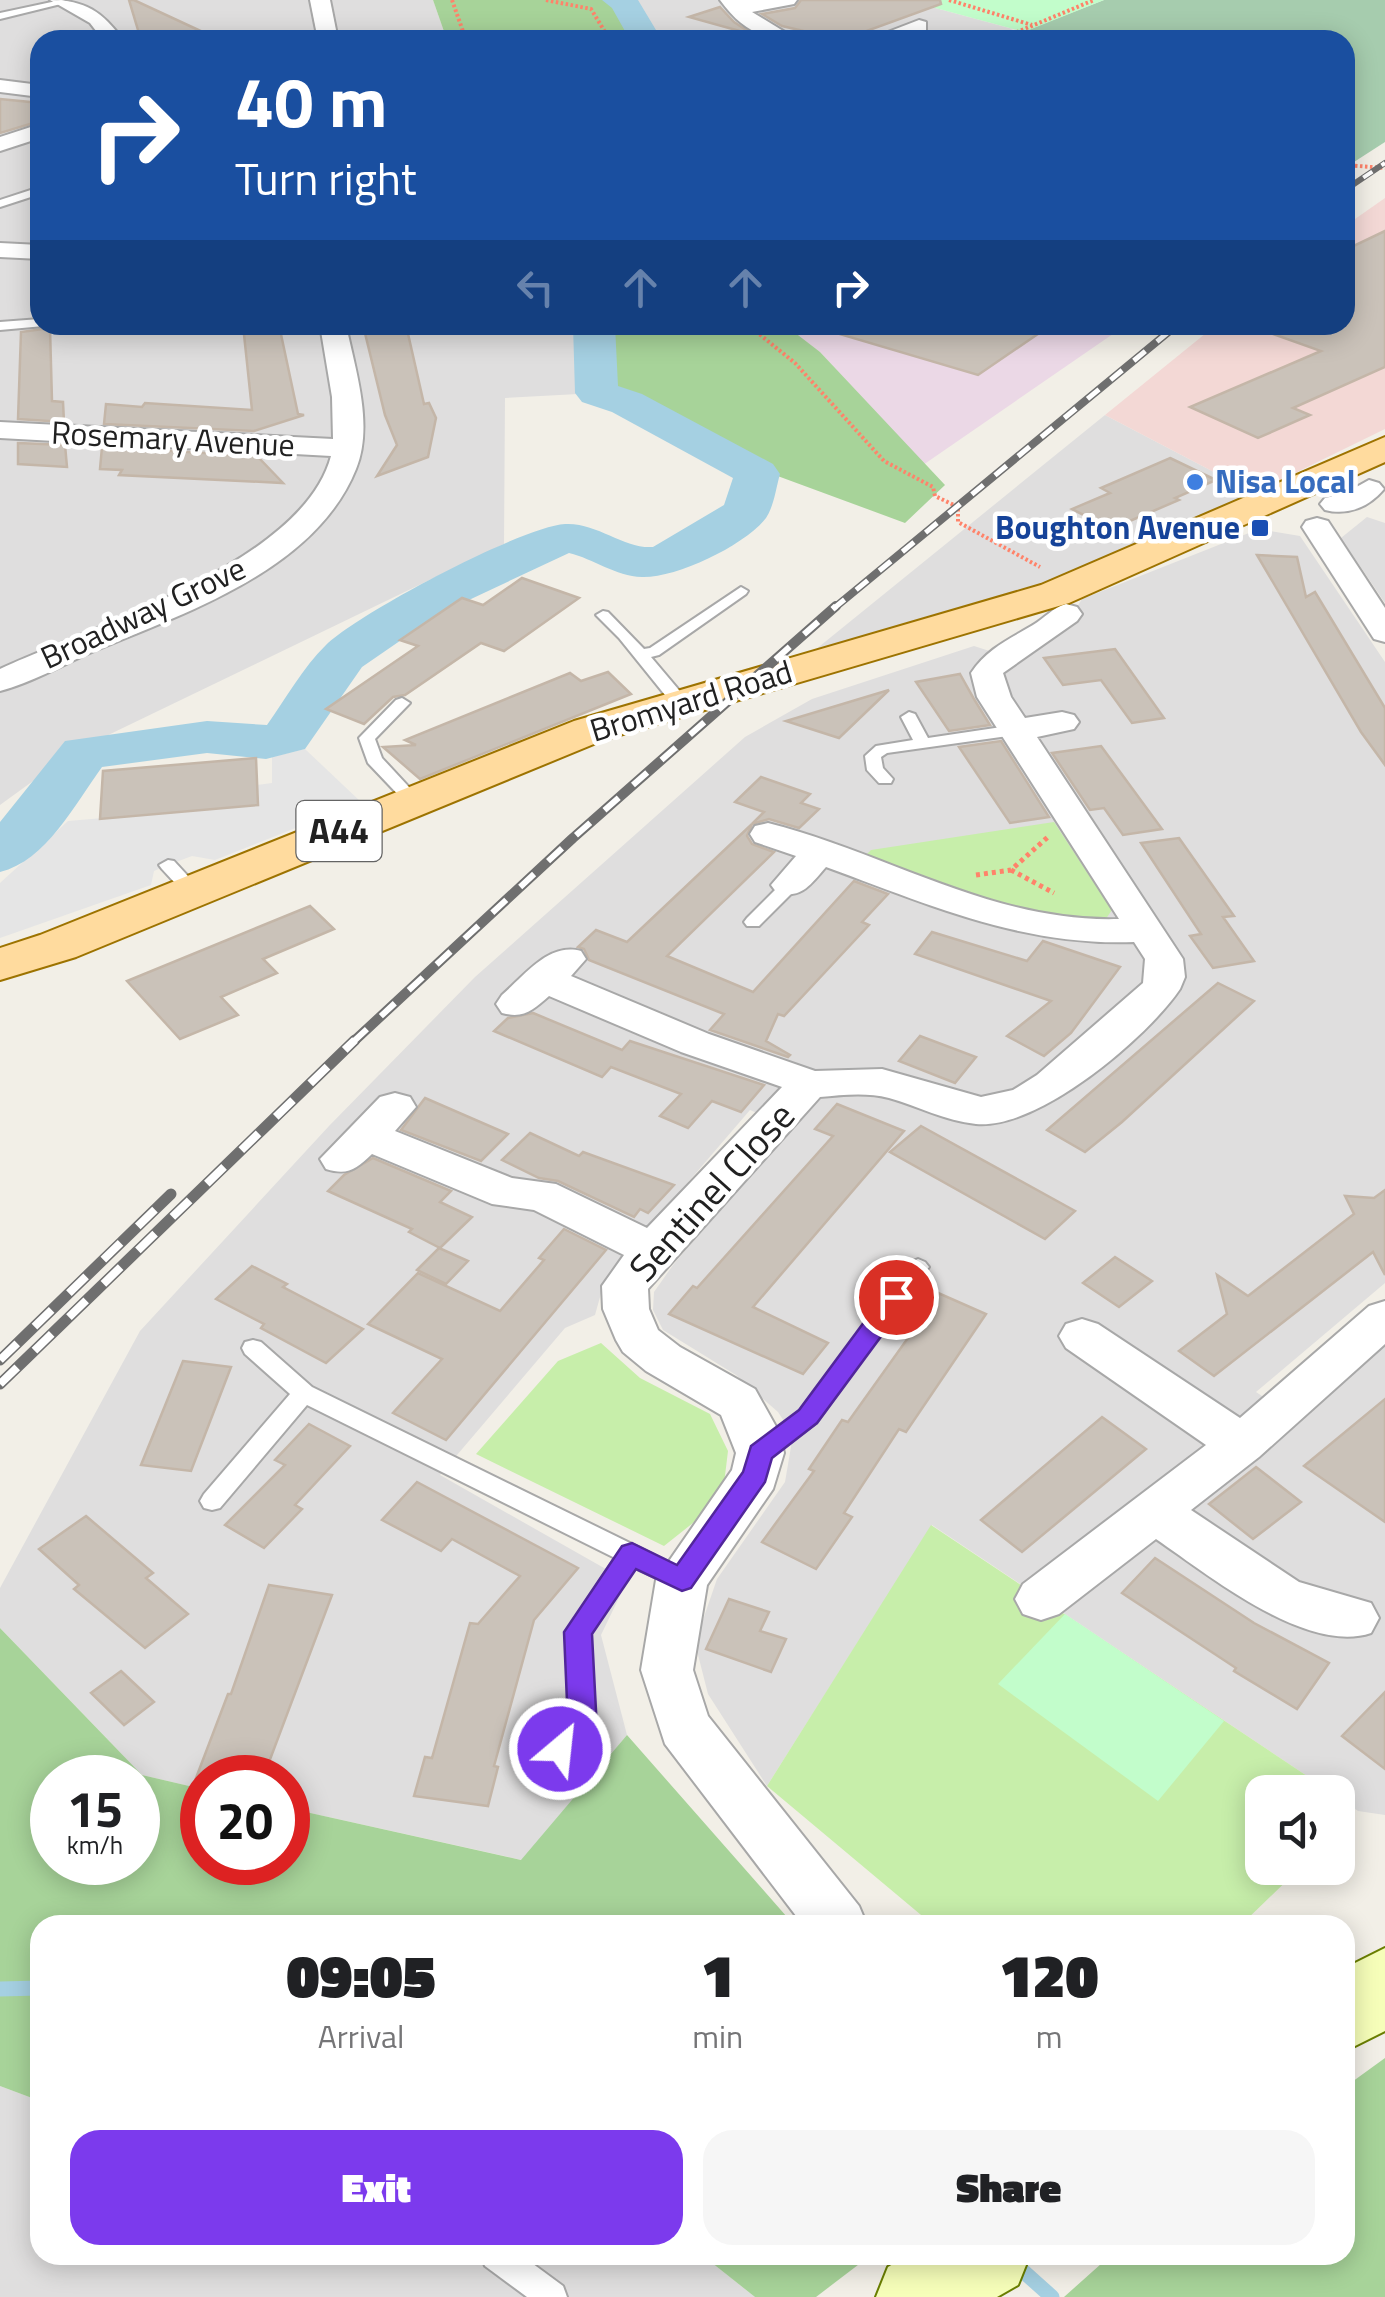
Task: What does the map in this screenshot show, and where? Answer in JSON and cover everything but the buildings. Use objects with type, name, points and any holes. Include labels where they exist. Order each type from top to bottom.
[{"type":"main road","name":"Bromyard Road","points":[[0,964],[58,946],[180,878],[413,800],[590,730],[1010,610],[1066,600],[1385,448]]},
{"type":"main road","points":[[1355,2006],[1385,1984]]},
{"type":"street","points":[[320,0],[326,30]]},
{"type":"street","points":[[760,30],[742,19],[734,5],[787,0]]},
{"type":"street","points":[[62,1],[97,19],[105,30]]},
{"type":"street","points":[[907,30],[919,26]]},
{"type":"street","points":[[0,86],[30,90]]},
{"type":"street","points":[[0,144],[30,134]]},
{"type":"street","points":[[0,277],[19,251]]},
{"type":"street","name":"Broadway Grove","points":[[0,682],[45,658],[216,585],[303,527],[341,471],[346,448],[349,421],[335,335]]},
{"type":"street","name":"Rosemary Avenue","points":[[0,430],[346,448]]},
{"type":"street","points":[[1341,509],[1385,632]]},
{"type":"street","name":"Sentinel Close","points":[[760,1453],[755,1432],[738,1402],[663,1359],[639,1340],[626,1309],[626,1286],[653,1250],[808,1086],[846,1080],[890,1084],[978,1111],[1003,1111],[1038,1096],[1160,989],[1165,977],[1164,960],[1147,930],[1014,730],[994,697],[987,672],[995,658],[1046,633],[1066,600]]},
{"type":"street","points":[[1014,730],[1062,722]]},
{"type":"street","points":[[768,834],[1004,919],[1082,932],[1147,930]]},
{"type":"street","points":[[790,885],[820,852]]},
{"type":"street","points":[[543,981],[695,1043],[793,1074],[808,1086]]},
{"type":"street","points":[[367,1134],[507,1193],[541,1195],[653,1250]]},
{"type":"street","points":[[1041,1599],[1242,1444],[1385,1318]]},
{"type":"street","points":[[1082,1336],[1242,1444]]},
{"type":"street","points":[[760,1453],[756,1475],[682,1580],[667,1670],[684,1727],[830,1915]]},
{"type":"street","points":[[1155,1512],[1284,1599],[1353,1618]]},
{"type":"lane","points":[[0,16],[62,1]]},
{"type":"lane","points":[[0,204],[30,194]]},
{"type":"lane","points":[[0,326],[30,324]]},
{"type":"lane","points":[[641,654],[654,652],[742,592]]},
{"type":"lane","points":[[603,615],[627,633],[657,680],[680,702]]},
{"type":"lane","points":[[402,703],[367,738],[374,760],[413,800]]},
{"type":"lane","points":[[909,717],[923,743]]},
{"type":"lane","points":[[885,780],[875,770],[873,756],[882,748],[1014,730]]},
{"type":"lane","points":[[753,922],[790,885]]},
{"type":"lane","points":[[760,1453],[808,1416],[918,1268]]},
{"type":"lane","points":[[253,1348],[304,1393],[682,1580]]},
{"type":"lane","points":[[212,1501],[304,1393]]},
{"type":"lane","points":[[525,1759],[560,1749],[582,1730],[578,1632],[632,1554]]},
{"type":"lane","points":[[509,2265],[552,2297]]},
{"type":"path","points":[[452,0],[462,30]]},
{"type":"path","points":[[546,0],[591,9],[604,30]]},
{"type":"path","points":[[953,0],[1034,25]]},
{"type":"path","points":[[1022,30],[1094,0]]},
{"type":"path","points":[[1355,166],[1385,168]]},
{"type":"path","points":[[760,335],[794,363],[884,461],[934,488],[934,496],[958,507],[958,522],[1066,600]]},
{"type":"path","points":[[928,891],[954,878],[1011,870],[1046,837],[1078,830]]},
{"type":"shaded area","points":[[0,0],[433,0],[444,30],[30,30],[30,244],[0,243]]},
{"type":"shaded area","points":[[631,0],[906,0],[1013,29],[1011,30],[651,30]]},
{"type":"shaded area","points":[[1385,198],[1385,429],[1254,493],[1105,415],[1204,335],[1355,335],[1355,219]]},
{"type":"shaded area","points":[[0,255],[30,256],[30,335],[594,335],[597,393],[505,398],[504,544],[73,752],[0,805]]},
{"type":"shaded area","points":[[798,335],[1112,335],[923,465],[821,353]]},
{"type":"shaded area","points":[[1105,415],[1254,493],[1037,586],[815,650]]},
{"type":"shaded area","points":[[1367,517],[1385,523],[1385,603],[1341,538]]},
{"type":"shaded area","points":[[1259,529],[1300,536],[1385,662],[1385,1283],[1256,1392],[1295,1418],[1385,1346],[1385,1815],[1355,1809],[1355,1775],[1306,1775],[932,1525],[767,1786],[708,1694],[695,1643],[717,1579],[785,1482],[793,1435],[778,1412],[736,1375],[663,1330],[653,1310],[654,1292],[673,1265],[790,1127],[750,1110],[605,1279],[595,1315],[565,1328],[440,1475],[627,1581],[601,1635],[627,1735],[522,1860],[310,1813],[310,1755],[180,1755],[180,1784],[160,1779],[160,1755],[123,1755],[0,1628],[0,1588],[140,1331],[329,1126],[475,977],[745,737],[812,699],[974,646],[1005,656],[1063,629],[1082,599]]},
{"type":"shaded area","points":[[305,749],[361,802],[215,860],[192,856],[168,865],[154,871],[151,885],[0,938],[0,883],[68,821],[257,805],[257,785],[272,783],[272,757]]},
{"type":"shaded area","points":[[0,2086],[30,2097],[30,2265],[715,2265],[755,2297],[0,2297]]},
{"type":"green space","points":[[433,0],[631,0],[651,30],[444,30]]},
{"type":"green space","points":[[906,0],[1104,0],[1029,30]]},
{"type":"green space","points":[[1104,0],[1385,0],[1385,142],[1355,161],[1355,30],[1028,30]]},
{"type":"green space","points":[[594,335],[798,335],[820,352],[945,485],[905,523],[740,462],[627,404],[597,393]]},
{"type":"green space","points":[[1054,822],[1112,910],[1105,920],[1021,912],[863,858],[871,850]]},
{"type":"green space","points":[[601,1343],[640,1378],[710,1414],[728,1451],[723,1492],[703,1515],[664,1546],[476,1454],[558,1361]]},
{"type":"green space","points":[[931,1525],[1306,1775],[1245,1775],[1245,1885],[1282,1885],[1251,1915],[921,1915],[767,1786]]},
{"type":"green space","points":[[1065,1614],[1224,1721],[1158,1801],[998,1684]]},
{"type":"green space","points":[[0,1628],[123,1755],[30,1755],[30,1885],[160,1885],[160,1779],[180,1784],[180,1885],[310,1885],[310,1813],[521,1860],[627,1735],[785,1915],[30,1915],[30,2097],[0,2086]]},
{"type":"green space","points":[[1385,2058],[1385,2297],[1064,2297],[1100,2265],[1355,2265],[1355,2080]]},
{"type":"green space","points":[[715,2265],[858,2265],[816,2297],[755,2297]]},
{"type":"waterway","points":[[617,0],[624,2],[640,30]]},
{"type":"waterway","points":[[0,855],[33,822],[84,753],[207,737],[266,743],[286,737],[344,656],[421,603],[560,539],[586,541],[625,559],[656,561],[689,549],[746,512],[757,474],[627,403],[597,393],[594,335]]},
{"type":"waterway","points":[[0,1989],[30,1988]]},
{"type":"waterway","points":[[1016,2265],[1052,2297]]},
{"type":"railway","points":[[1355,183],[1385,163]]},
{"type":"railway","points":[[833,609],[1165,335]]},
{"type":"railway","points":[[353,1042],[573,838],[836,606]]},
{"type":"railway","points":[[0,1384],[355,1040]]},
{"type":"railway","points":[[0,1360],[171,1194]]},
{"type":"place","name":"Nisa Local","points":[[1195,482]]},
{"type":"place","name":"Boughton Avenue","points":[[1260,528]]},
{"type":"route","points":[[560,1749],[582,1730],[578,1632],[632,1554],[682,1580],[756,1475],[760,1453],[808,1416],[896,1297]]}]
